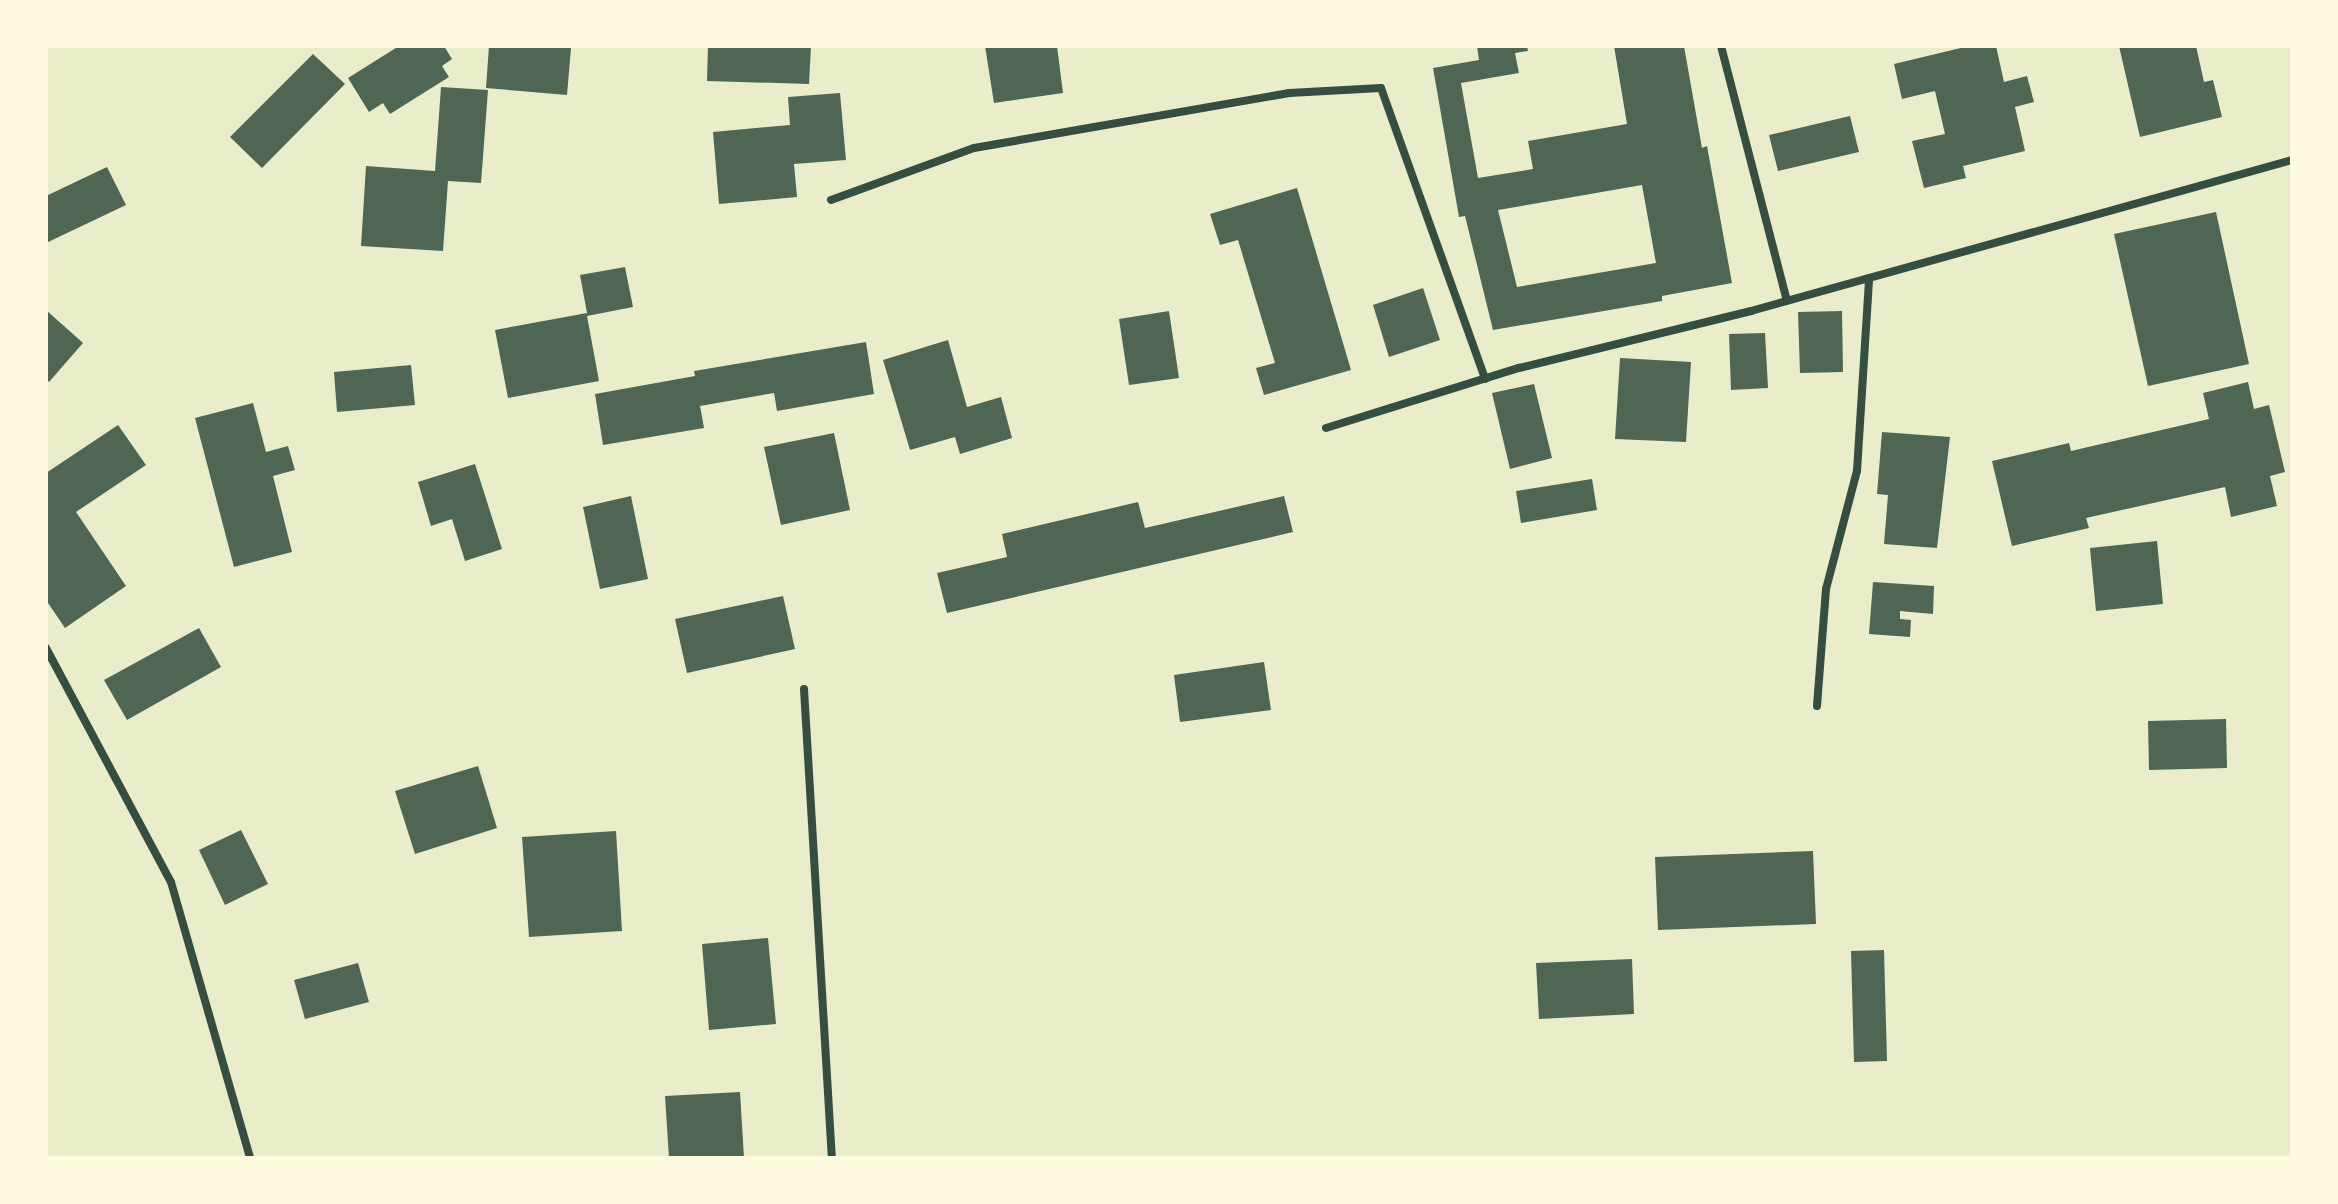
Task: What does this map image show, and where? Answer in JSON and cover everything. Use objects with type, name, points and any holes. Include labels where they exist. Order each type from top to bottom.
[{"type":"street","points":[[1721,46],[1787,301]]},
{"type":"street","points":[[831,200],[974,148],[1289,93],[1381,88],[1485,379]]},
{"type":"street","points":[[1326,428],[1485,379],[1787,301],[2292,160]]},
{"type":"street","points":[[1817,706],[1826,589],[1857,471],[1869,278]]},
{"type":"street","points":[[46,648],[171,882],[250,1158]]},
{"type":"street","points":[[804,689],[832,1158]]},
{"type":"building","points":[[399,46],[444,46],[452,59],[442,66],[449,77],[390,114],[383,103],[369,112],[348,78]]},
{"type":"building","points":[[489,46],[571,48],[567,95],[486,88]]},
{"type":"building","points":[[708,46],[811,46],[809,84],[707,81]]},
{"type":"building","points":[[985,46],[1057,46],[1063,93],[994,103]]},
{"type":"building","points":[[1477,46],[1527,46],[1528,51],[1515,53],[1519,73],[1461,83],[1478,178],[1533,169],[1528,141],[1627,124],[1614,46],[1684,46],[1702,148],[1707,146],[1732,283],[1662,296],[1662,301],[1493,330],[1465,216],[1459,217],[1433,68],[1479,60]],"holes":[[[1642,185],[1656,263],[1517,287],[1498,210]]]},
{"type":"building","points":[[1969,46],[1996,46],[2004,82],[2027,76],[2034,102],[2015,107],[2025,151],[1963,166],[1966,178],[1924,188],[1912,141],[1945,134],[1935,91],[1902,99],[1894,64]]},
{"type":"building","points":[[2119,46],[2196,46],[2204,82],[2213,80],[2222,117],[2140,137]]},
{"type":"building","points":[[313,54],[345,84],[262,168],[230,137]]},
{"type":"building","points":[[441,87],[488,90],[481,183],[448,181],[443,251],[361,246],[366,166],[435,171]]},
{"type":"building","points":[[840,93],[846,160],[794,164],[797,197],[719,204],[713,132],[790,125],[788,97]]},
{"type":"building","points":[[1850,116],[1859,152],[1778,171],[1769,135]]},
{"type":"building","points":[[107,167],[126,205],[46,243],[46,196]]},
{"type":"building","points":[[1297,188],[1351,370],[1264,395],[1256,368],[1275,363],[1238,240],[1220,245],[1210,214]]},
{"type":"building","points":[[2216,212],[2249,364],[2148,386],[2114,234]]},
{"type":"building","points":[[625,267],[633,307],[587,316],[599,381],[508,398],[495,330],[587,313],[580,275]]},
{"type":"building","points":[[1423,288],[1440,340],[1389,357],[1373,305]]},
{"type":"building","points":[[46,310],[83,343],[49,382],[46,379]]},
{"type":"building","points":[[1169,311],[1179,378],[1129,385],[1119,319]]},
{"type":"building","points":[[1842,311],[1843,372],[1800,373],[1798,312]]},
{"type":"building","points":[[1765,333],[1768,388],[1731,390],[1729,334]]},
{"type":"building","points":[[948,340],[967,407],[1001,397],[1012,438],[960,454],[955,437],[910,450],[883,360]]},
{"type":"building","points":[[866,342],[874,394],[777,411],[774,393],[700,406],[704,428],[603,445],[595,394],[695,376],[694,371]]},
{"type":"building","points":[[1620,358],[1691,362],[1686,442],[1615,439]]},
{"type":"building","points":[[411,365],[415,405],[337,412],[334,372]]},
{"type":"building","points":[[2248,382],[2254,409],[2269,405],[2285,472],[2270,476],[2277,506],[2231,517],[2225,487],[2086,518],[2089,528],[2012,546],[1992,461],[2069,443],[2071,451],[2209,419],[2203,393]]},
{"type":"building","points":[[1534,384],[1552,458],[1510,469],[1492,393]]},
{"type":"building","points":[[253,403],[266,452],[288,446],[295,470],[273,476],[292,552],[234,567],[195,418]]},
{"type":"building","points":[[118,425],[146,465],[76,512],[126,586],[65,628],[46,600],[46,473]]},
{"type":"building","points":[[1882,432],[1950,437],[1937,548],[1884,544],[1888,495],[1877,494]]},
{"type":"building","points":[[834,433],[850,510],[781,525],[764,447]]},
{"type":"building","points":[[475,464],[502,549],[465,561],[452,519],[431,526],[418,482]]},
{"type":"building","points":[[1592,479],[1597,510],[1521,523],[1516,491]]},
{"type":"building","points":[[631,496],[648,579],[600,589],[583,507]]},
{"type":"building","points":[[1284,496],[1293,532],[947,613],[937,573],[1007,557],[1002,534],[1138,502],[1145,528]]},
{"type":"building","points":[[2157,541],[2163,604],[2096,611],[2090,548]]},
{"type":"building","points":[[1873,582],[1934,586],[1933,614],[1900,611],[1900,619],[1911,620],[1910,637],[1869,634]]},
{"type":"building","points":[[783,596],[795,649],[687,673],[675,619]]},
{"type":"building","points":[[199,628],[221,667],[127,720],[104,680]]},
{"type":"building","points":[[1264,662],[1271,710],[1180,722],[1174,675]]},
{"type":"building","points":[[2226,719],[2227,768],[2149,770],[2148,721]]},
{"type":"building","points":[[478,766],[497,828],[415,854],[395,791]]},
{"type":"building","points":[[241,830],[268,884],[225,905],[199,850]]},
{"type":"building","points":[[616,831],[622,931],[529,937],[522,837]]},
{"type":"building","points":[[1813,851],[1816,924],[1658,930],[1655,857]]},
{"type":"building","points":[[768,938],[776,1024],[709,1030],[702,944]]},
{"type":"building","points":[[1884,950],[1887,1061],[1854,1062],[1851,951]]},
{"type":"building","points":[[1632,959],[1634,1014],[1539,1019],[1536,963]]},
{"type":"building","points":[[358,963],[369,1002],[305,1019],[294,980]]},
{"type":"building","points":[[740,1092],[744,1158],[669,1158],[665,1096]]}]
